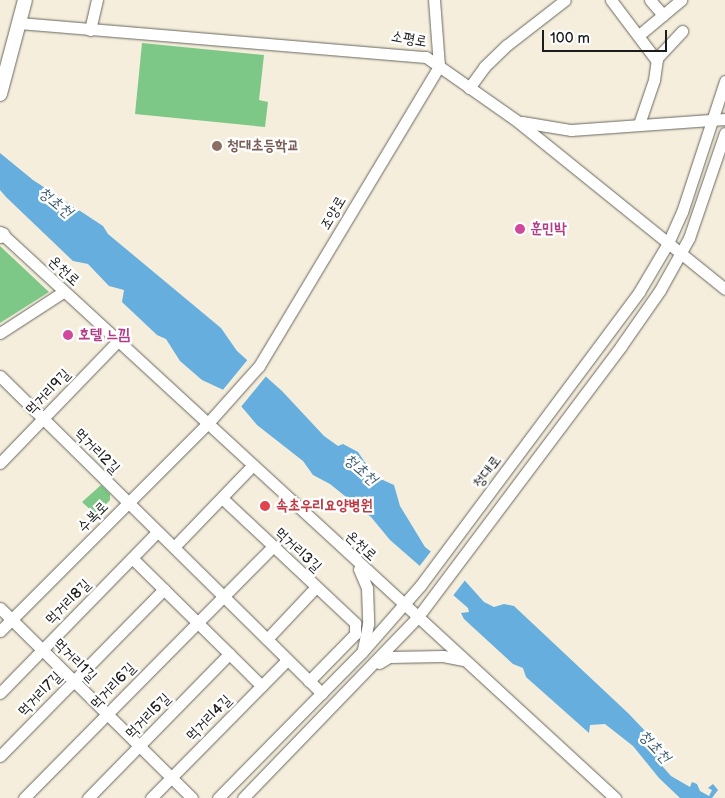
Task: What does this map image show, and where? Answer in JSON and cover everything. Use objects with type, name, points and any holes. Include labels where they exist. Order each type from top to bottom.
[{"type":"main road","points":[[0,94],[14,22],[16,0]]},
{"type":"main road","points":[[0,58],[25,0]]},
{"type":"street","points":[[90,30],[97,0]]},
{"type":"street","points":[[434,0],[439,66]]},
{"type":"street","points":[[469,88],[484,67],[507,45],[565,0]]},
{"type":"street","points":[[611,0],[657,61]]},
{"type":"street","points":[[650,0],[663,15]]},
{"type":"street","points":[[639,35],[681,0]]},
{"type":"street","name":"소평로","points":[[14,22],[90,30],[418,54],[439,66],[517,121],[725,289]]},
{"type":"street","points":[[639,124],[654,80],[657,61],[682,31]]},
{"type":"street","name":"조양로","points":[[208,423],[266,354],[439,66]]},
{"type":"street","name":"청대로","points":[[218,798],[362,652],[420,586],[623,314],[668,243],[719,119],[725,81]]},
{"type":"street","points":[[517,121],[571,130],[719,119]]},
{"type":"street","points":[[242,798],[373,666],[433,599],[643,316],[681,254],[702,206],[725,134]]},
{"type":"street","name":"온천로","points":[[1,234],[615,798]]},
{"type":"street","points":[[0,333],[63,292]]},
{"type":"street","name":"먹거리9길","points":[[0,463],[118,341]]},
{"type":"street","name":"먹거리2길","points":[[0,376],[322,693]]},
{"type":"street","name":"수복로","points":[[0,631],[208,423]]},
{"type":"street","points":[[174,547],[253,464]]},
{"type":"street","name":"먹거리3길","points":[[222,498],[355,623],[355,634],[309,681]]},
{"type":"street","name":"먹거리8길","points":[[0,692],[157,532]]},
{"type":"street","points":[[223,595],[273,546]]},
{"type":"street","points":[[342,548],[364,575],[367,588],[368,624],[362,652]]},
{"type":"street","points":[[132,558],[262,686]]},
{"type":"street","points":[[267,639],[316,587]]},
{"type":"street","name":"먹거리7길","points":[[0,756],[164,589]]},
{"type":"street","name":"먹거리6길","points":[[24,798],[223,595]]},
{"type":"street","name":"먹거리1길","points":[[0,608],[192,798]]},
{"type":"street","name":"먹거리5길","points":[[88,798],[229,654]]},
{"type":"street","points":[[373,666],[389,657],[443,656],[464,660]]},
{"type":"street","name":"먹거리4길","points":[[151,798],[287,660]]},
{"type":"green space","points":[[142,43],[264,55],[259,100],[268,102],[265,127],[135,114]]},
{"type":"green space","points":[[0,246],[49,292],[0,323]]},
{"type":"green space","points":[[101,485],[110,494],[110,500],[96,515],[82,502]]},
{"type":"water","name":"청초천","points":[[0,153],[33,180],[103,226],[108,234],[221,328],[237,351],[282,391],[324,436],[338,446],[343,444],[358,452],[374,476],[394,485],[400,506],[425,547],[458,573],[484,602],[494,607],[504,604],[514,606],[647,733],[644,744],[657,752],[660,757],[656,759],[671,776],[690,787],[692,782],[697,784],[700,791],[709,796],[712,790],[708,788],[713,784],[718,790],[712,798],[680,798],[659,778],[633,746],[605,724],[590,725],[589,733],[526,677],[523,668],[513,664],[464,619],[461,613],[469,612],[468,608],[390,540],[371,517],[330,484],[313,475],[303,461],[257,425],[230,393],[202,380],[180,361],[166,339],[157,335],[122,302],[124,290],[109,286],[88,264],[73,261],[6,197],[0,190]]},
{"type":"pier","points":[[249,358],[267,375],[240,408],[222,391]]},
{"type":"pier","points":[[432,550],[466,579],[452,597],[418,568]]},
{"type":"place","name":"청대초등학교","points":[[217,146]]},
{"type":"place","name":"훈민박","points":[[520,229]]},
{"type":"place","name":"호텔 느낌","points":[[68,335]]},
{"type":"place","name":"속초우리요양병원","points":[[265,506]]}]
